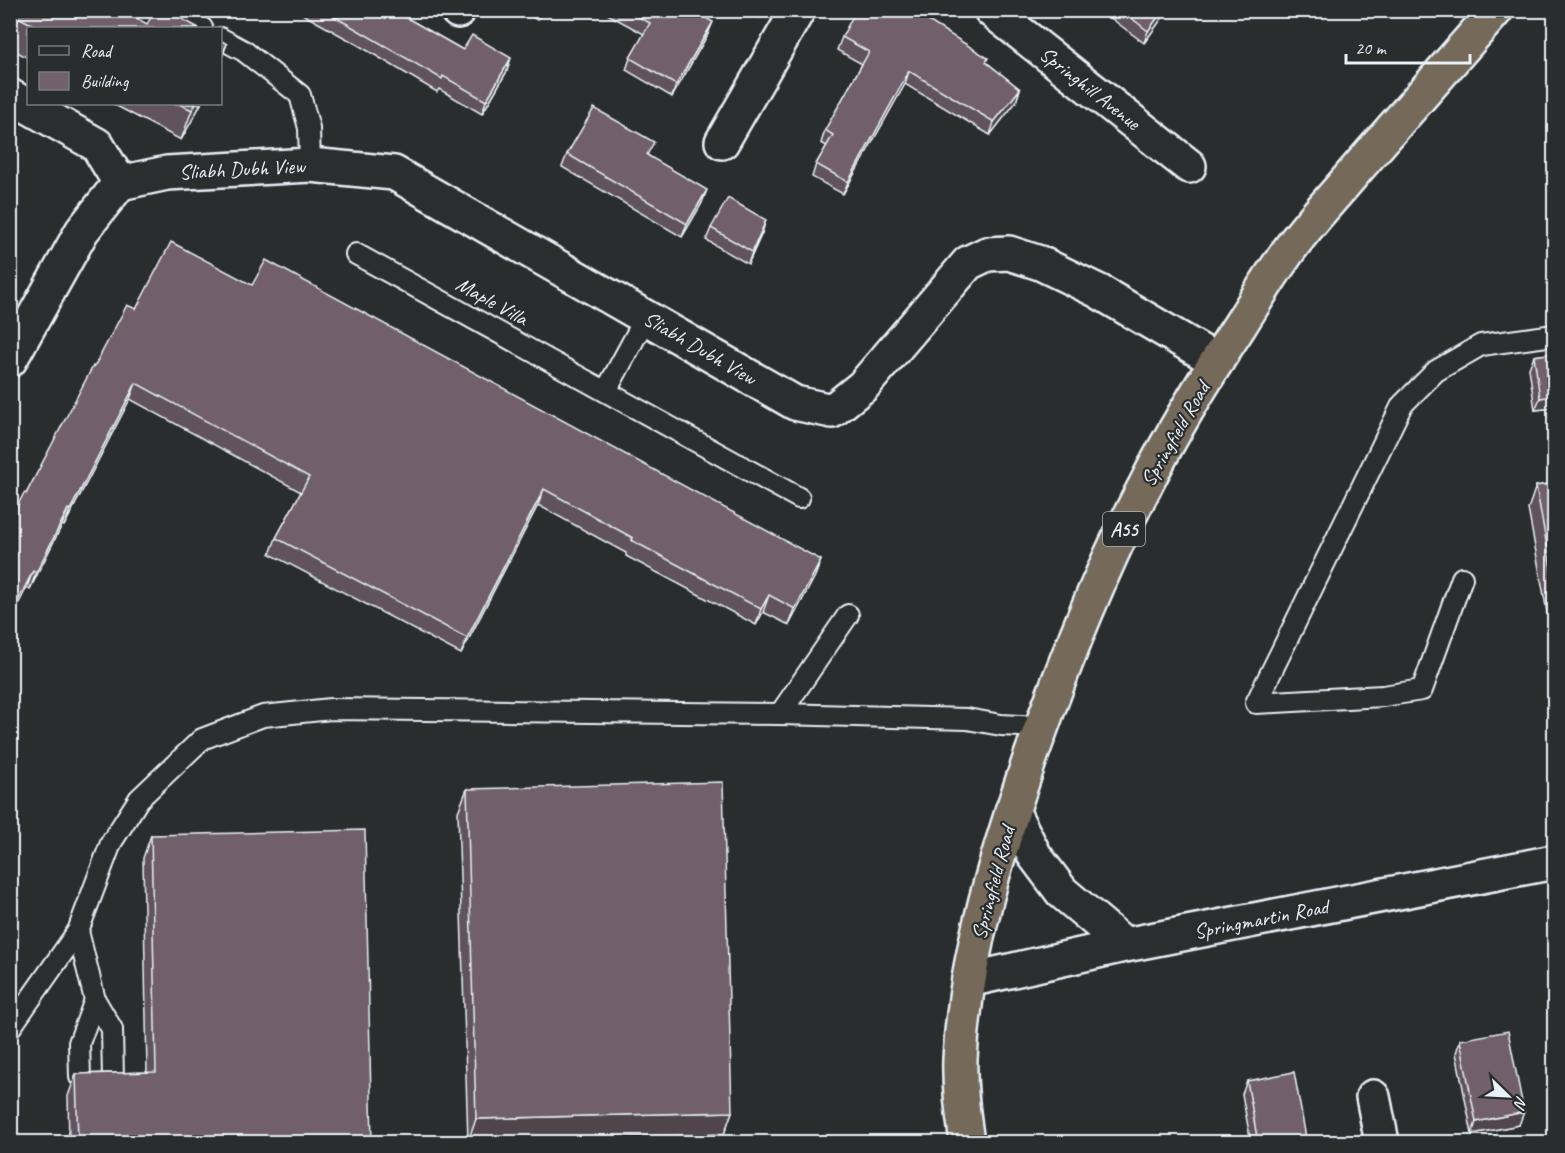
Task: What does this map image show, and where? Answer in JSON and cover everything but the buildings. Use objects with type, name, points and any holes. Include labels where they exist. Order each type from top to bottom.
[{"type":"highway","name":"Springfield Road","points":[[967,1143],[960,1061],[969,980],[990,885],[1012,811],[1042,727],[1111,555],[1145,485],[1178,426],[1283,257],[1377,145],[1496,10]]},
{"type":"street","points":[[722,142],[798,10]]},
{"type":"street","name":"Springhill Avenue","points":[[991,10],[1027,21],[1189,166]]},
{"type":"street","points":[[10,96],[97,145],[120,183],[82,231],[10,360]]},
{"type":"street","name":"Sliabh Dubh View","points":[[120,183],[167,173],[310,165],[394,173],[795,403],[832,411],[863,386],[968,263],[987,254],[1009,253],[1040,263],[1098,291],[1217,361]]},
{"type":"street","points":[[1012,811],[1035,856],[1062,892],[1125,945]]},
{"type":"street","name":"Springmartin Road","points":[[969,980],[1125,945],[1554,862]]},
{"type":"street","points":[[1373,1098],[1382,1143]]},
{"type":"lane","points":[[169,10],[200,27]]},
{"type":"lane","points":[[222,39],[244,51],[300,95],[309,128],[310,165]]},
{"type":"lane","name":"Maple Villa","points":[[356,254],[799,498]]},
{"type":"lane","points":[[606,391],[646,317]]},
{"type":"lane","points":[[1462,578],[1422,690],[1383,696],[1256,703],[1402,405],[1436,372],[1481,345],[1554,335]]},
{"type":"lane","points":[[780,714],[848,615]]},
{"type":"lane","points":[[10,1028],[78,931],[111,843],[139,799],[202,739],[263,716],[331,709],[780,714],[967,719],[1042,727]]},
{"type":"lane","points":[[78,931],[95,1000],[111,1029],[113,1079]]},
{"type":"lane","points":[[80,1077],[79,1043],[95,1000]]}]
